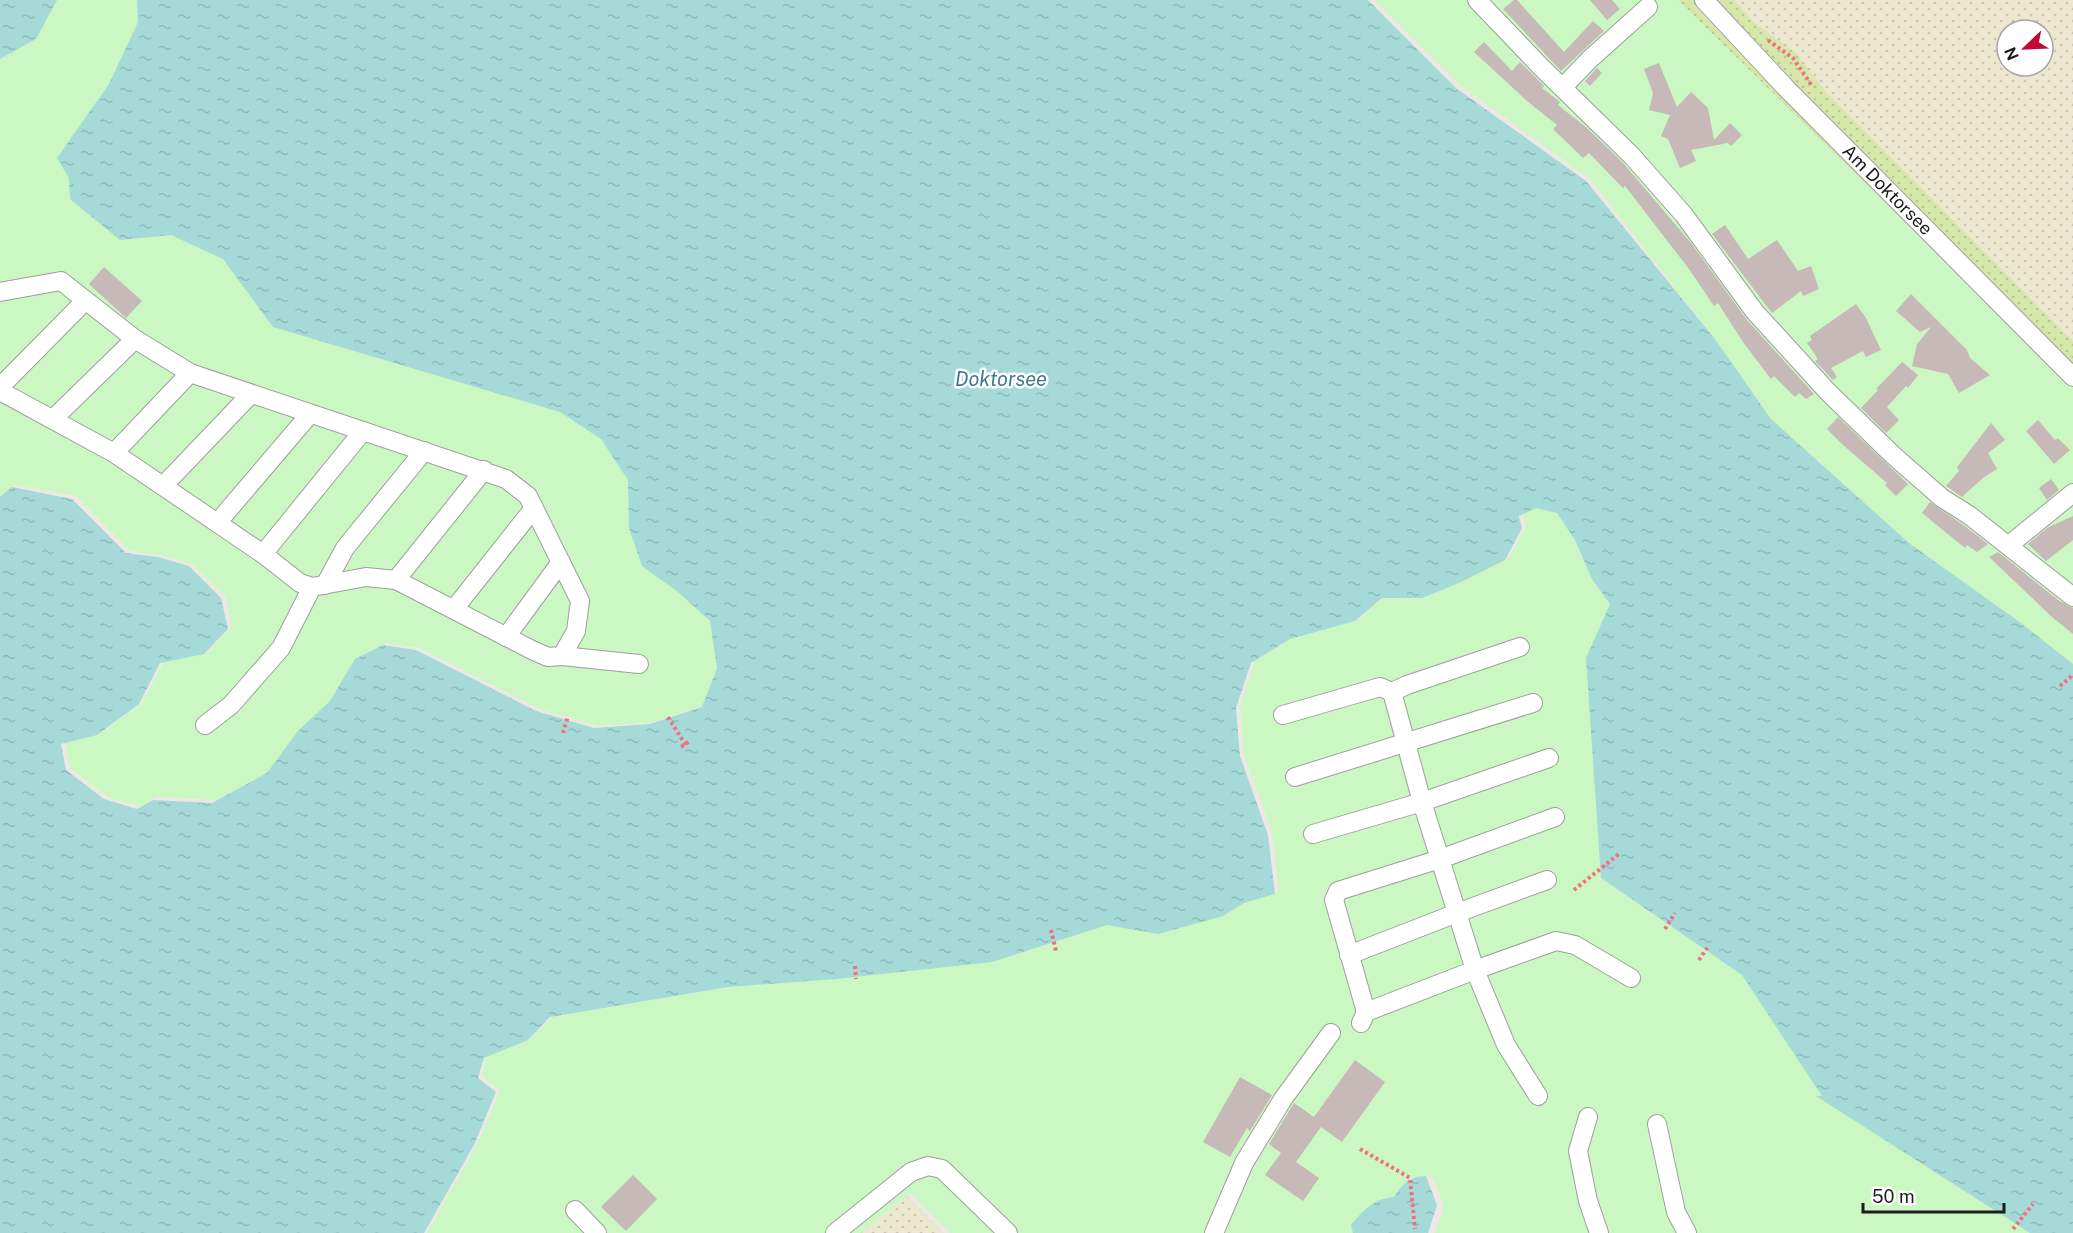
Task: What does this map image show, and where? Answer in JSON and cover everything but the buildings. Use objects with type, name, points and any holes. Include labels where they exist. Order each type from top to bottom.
[{"type":"street","points":[[1477,0],[1541,67],[1632,156],[1684,215],[1755,312],[1828,392],[1894,456],[1942,498],[2009,545],[2073,597]]},
{"type":"street","name":"Am Doktorsee","points":[[1704,0],[1786,88],[2073,377]]},
{"type":"street","points":[[1563,87],[1590,58],[1648,7]]},
{"type":"street","points":[[0,292],[61,281],[135,339],[190,373],[506,479],[528,496],[580,601],[576,631],[562,656]]},
{"type":"street","points":[[86,301],[1,392],[114,453],[218,522],[300,583],[318,586],[366,577],[396,580],[548,657],[562,656],[639,664]]},
{"type":"street","points":[[53,419],[135,339]]},
{"type":"street","points":[[114,453],[190,373]]},
{"type":"street","points":[[164,486],[250,394]]},
{"type":"street","points":[[218,522],[310,414]]},
{"type":"street","points":[[263,554],[363,431]]},
{"type":"street","points":[[205,725],[231,705],[281,648],[318,586],[345,548],[424,452]]},
{"type":"street","points":[[396,580],[484,471]]},
{"type":"street","points":[[2009,545],[2073,493]]},
{"type":"street","points":[[454,609],[534,508]]},
{"type":"street","points":[[506,637],[561,562]]},
{"type":"street","points":[[1283,715],[1380,687],[1392,692],[1520,648]]},
{"type":"street","points":[[1392,692],[1422,802],[1475,970],[1506,1045],[1538,1096]]},
{"type":"street","points":[[1295,777],[1533,703]]},
{"type":"street","points":[[1313,834],[1422,802],[1549,758]]},
{"type":"street","points":[[1556,817],[1440,859],[1338,891],[1334,900],[1364,1017],[1475,970],[1556,941],[1575,945],[1631,978]]},
{"type":"street","points":[[1349,956],[1456,913],[1547,880]]},
{"type":"street","points":[[1214,1233],[1244,1163],[1283,1099],[1332,1033]]},
{"type":"street","points":[[1588,1118],[1578,1151],[1588,1201],[1599,1233]]},
{"type":"street","points":[[1657,1124],[1676,1212],[1687,1233]]},
{"type":"street","points":[[835,1233],[910,1172],[928,1166],[942,1169],[1008,1233]]},
{"type":"street","points":[[575,1210],[597,1233]]},
{"type":"path","points":[[2060,686],[2073,675]]},
{"type":"path","points":[[563,733],[568,716]]},
{"type":"path","points":[[668,717],[687,747]]},
{"type":"path","points":[[681,747],[690,741]]},
{"type":"path","points":[[1574,890],[1619,854]]},
{"type":"path","points":[[1665,929],[1676,913]]},
{"type":"path","points":[[1051,930],[1056,951]]},
{"type":"path","points":[[1699,960],[1709,945]]},
{"type":"path","points":[[855,966],[856,979]]},
{"type":"path","points":[[1360,1149],[1410,1178],[1415,1229]]},
{"type":"path","points":[[2013,1229],[2033,1204]]},
{"type":"shaded area","points":[[1734,0],[2073,0],[2073,341],[1826,92],[1796,53],[1756,24]]},
{"type":"shaded area","points":[[904,1193],[944,1233],[854,1233]]},
{"type":"green space","points":[[52,0],[141,0],[175,233],[564,410],[604,438],[714,619],[721,666],[706,705],[654,722],[598,726],[540,709],[420,648],[387,643],[359,657],[334,699],[271,771],[216,800],[156,797],[141,807],[108,797],[70,768],[65,742],[101,733],[143,702],[164,661],[208,652],[232,626],[225,596],[192,564],[162,555],[130,551],[76,496],[15,485],[0,498],[0,54]]},
{"type":"green space","points":[[1374,0],[1678,0],[2073,386],[2073,664],[2021,623],[1909,543],[1771,419],[1715,339],[1590,179],[1460,85]]},
{"type":"green space","points":[[1672,0],[1734,0],[1756,24],[1796,53],[1826,92],[2073,341],[2073,392]]},
{"type":"green space","points":[[1540,506],[1561,511],[1614,602],[1745,974],[2038,1233],[1435,1233],[1444,1206],[1432,1176],[1410,1178],[1408,1187],[1359,1233],[950,1233],[910,1193],[861,1233],[427,1233],[478,1143],[500,1091],[482,1076],[487,1056],[532,1038],[554,1015],[1110,923],[1161,932],[1227,914],[1247,901],[1279,892],[1272,832],[1244,754],[1240,706],[1255,661],[1294,637],[1359,619],[1385,596],[1426,596],[1509,558],[1526,526],[1523,514]]},
{"type":"water","points":[[0,0],[57,0],[36,39],[0,59]]},
{"type":"water","name":"Doktorsee","points":[[137,0],[1368,0],[1456,88],[1586,181],[1715,339],[1771,419],[1909,543],[2021,623],[2073,664],[2073,1233],[2030,1233],[1816,1096],[1822,1096],[1742,975],[1601,878],[1586,658],[1610,604],[1592,579],[1575,540],[1557,513],[1536,508],[1519,516],[1522,528],[1505,560],[1422,598],[1382,598],[1355,621],[1290,639],[1251,663],[1236,708],[1240,756],[1268,835],[1275,894],[1244,903],[1223,916],[1158,934],[1107,925],[992,962],[836,979],[728,987],[550,1017],[528,1040],[484,1058],[478,1078],[496,1092],[474,1145],[424,1233],[0,1233],[0,497],[12,487],[72,499],[126,553],[158,557],[189,566],[221,598],[228,629],[204,654],[160,663],[139,704],[97,735],[61,744],[66,770],[104,799],[137,809],[153,800],[212,803],[267,773],[298,731],[330,701],[355,659],[383,645],[416,650],[536,711],[594,728],[650,724],[702,707],[717,668],[710,621],[678,592],[642,566],[629,528],[628,480],[601,439],[560,412],[273,327],[223,259],[171,235],[120,240],[70,199],[69,178],[57,158],[109,84],[138,22]]},
{"type":"water","points":[[1426,1176],[1437,1205],[1428,1233],[1353,1233],[1351,1225],[1369,1206],[1380,1200],[1394,1197],[1411,1179]]}]
